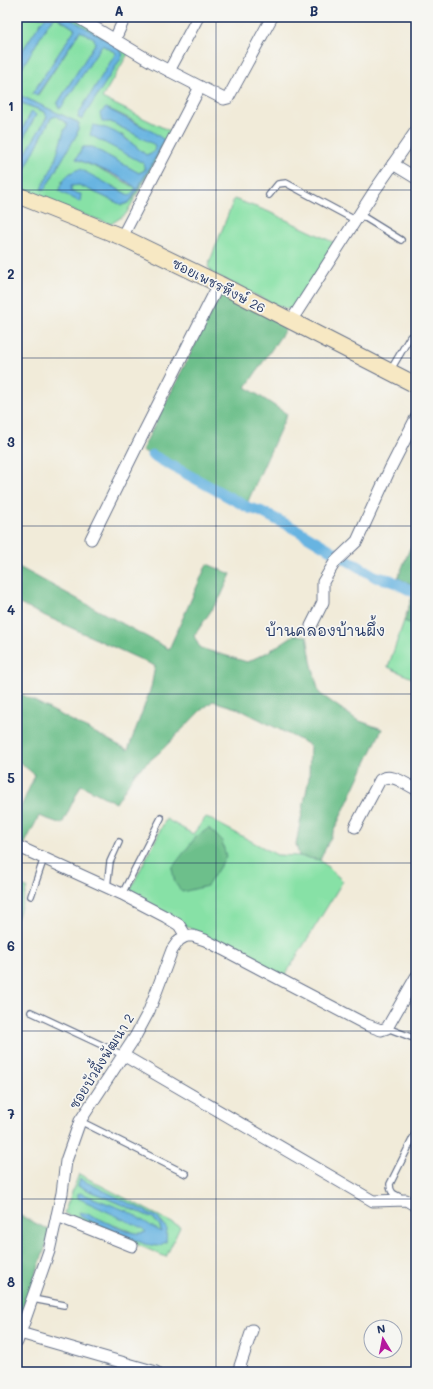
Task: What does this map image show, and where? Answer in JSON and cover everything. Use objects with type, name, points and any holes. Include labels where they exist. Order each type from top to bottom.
[{"type":"street","points":[[77,17],[169,71],[224,99],[228,98],[272,17]]},
{"type":"street","points":[[115,39],[125,17]]},
{"type":"street","points":[[169,71],[198,17]]},
{"type":"street","points":[[122,237],[200,87]]},
{"type":"street","points":[[291,321],[357,217],[416,131]]},
{"type":"street","points":[[393,164],[416,178]]},
{"type":"street","name":"ซอยเพชรหึงษ์ 26","points":[[17,195],[122,237],[219,284],[416,384]]},
{"type":"street","points":[[91,539],[219,284]]},
{"type":"street","points":[[311,626],[322,602],[323,582],[335,562],[357,541],[390,469],[416,418]]},
{"type":"street","points":[[355,827],[380,780],[390,776],[416,789]]},
{"type":"street","points":[[17,846],[122,894],[179,925],[186,936],[193,936],[205,940],[367,1025],[381,1030],[387,1028],[416,977]]},
{"type":"street","name":"ซอยบัวผึ้งพัฒนา 2","points":[[19,1337],[49,1251],[62,1193],[66,1161],[80,1121],[135,1037],[148,1011],[172,950],[179,940],[186,936]]},
{"type":"street","points":[[123,1055],[373,1201],[406,1200],[416,1206]]},
{"type":"street","points":[[57,1216],[132,1246]]},
{"type":"street","points":[[238,1372],[252,1330]]},
{"type":"street","points":[[19,1337],[155,1372]]},
{"type":"lane","points":[[269,195],[278,184],[286,183],[401,240]]},
{"type":"lane","points":[[390,371],[410,337]]},
{"type":"lane","points":[[122,894],[161,818]]},
{"type":"lane","points":[[107,887],[110,862],[119,842]]},
{"type":"lane","points":[[31,896],[44,858]]},
{"type":"lane","points":[[31,1012],[123,1055]]},
{"type":"lane","points":[[387,1028],[416,1039]]},
{"type":"lane","points":[[80,1121],[186,1174]]},
{"type":"lane","points":[[406,1200],[393,1194],[390,1189],[390,1184],[416,1132]]},
{"type":"lane","points":[[33,1298],[64,1305]]},
{"type":"green space","points":[[17,17],[46,17],[41,22],[17,59]]},
{"type":"green space","points":[[56,17],[75,29],[32,94],[38,95],[80,31],[95,38],[95,44],[57,104],[59,108],[61,108],[102,45],[116,53],[79,113],[78,118],[82,119],[123,55],[119,47],[67,17],[82,17],[132,47],[102,98],[172,132],[126,214],[111,224],[17,192],[17,177],[22,175],[51,118],[56,116],[68,124],[64,131],[54,164],[42,189],[45,189],[77,134],[79,123],[17,94],[17,76],[50,21]],"holes":[[[106,108],[143,126],[164,140],[132,200],[122,205],[79,185],[71,186],[71,192],[61,182],[111,185],[130,196],[136,188],[102,170],[76,159],[83,147],[92,147],[139,173],[145,170],[144,163],[132,156],[121,134],[146,155],[154,152],[156,145],[111,122]]]},
{"type":"green space","points":[[18,102],[45,112],[47,117],[18,168],[17,150],[36,115],[28,118],[17,139]]},
{"type":"green space","points":[[234,199],[267,211],[335,243],[293,311],[275,305],[212,273],[208,266]]},
{"type":"green space","points":[[222,291],[289,324],[246,387],[287,414],[244,510],[142,450]]},
{"type":"green space","points":[[416,546],[416,586],[398,578],[410,548]]},
{"type":"green space","points":[[207,564],[231,574],[221,596],[194,636],[200,648],[247,662],[268,652],[294,635],[307,636],[311,661],[319,693],[357,720],[382,729],[320,860],[299,856],[296,844],[309,778],[310,745],[239,709],[213,701],[200,711],[160,752],[135,773],[116,803],[81,785],[62,824],[39,816],[24,845],[17,843],[17,816],[35,775],[17,760],[17,692],[128,750],[151,688],[155,666],[17,603],[17,566],[169,649]]},
{"type":"green space","points":[[416,586],[416,625],[404,621]]},
{"type":"green space","points":[[404,621],[416,625],[416,680],[388,667]]},
{"type":"green space","points":[[206,817],[277,855],[299,856],[320,860],[343,881],[284,977],[196,932],[129,892],[166,819],[193,834]]},
{"type":"green space","points":[[209,828],[222,841],[226,857],[207,886],[182,892],[175,883],[172,868],[195,838]]},
{"type":"green space","points":[[17,885],[27,888],[17,919]]},
{"type":"green space","points":[[79,1174],[180,1227],[166,1257],[64,1213]],"holes":[[[78,1186],[157,1217],[166,1242],[145,1244],[86,1213],[105,1222],[138,1234],[147,1232],[142,1228],[152,1227],[161,1233],[160,1226],[153,1218]]]},
{"type":"green space","points":[[17,1214],[51,1231],[17,1329]]},
{"type":"water","points":[[46,17],[56,17],[50,21],[17,76],[17,59],[41,22]]},
{"type":"water","points":[[57,17],[67,17],[119,47],[123,55],[82,119],[78,118],[79,113],[116,53],[102,45],[61,108],[59,108],[57,104],[95,44],[94,38],[80,31],[37,95],[32,94],[75,29]]},
{"type":"water","points":[[17,94],[79,123],[77,134],[45,189],[41,189],[54,164],[64,131],[68,124],[56,116],[51,118],[22,175],[17,177],[17,168],[47,117],[45,112],[19,102],[17,104]]},
{"type":"water","points":[[106,108],[153,132],[164,140],[131,200],[122,205],[79,185],[71,186],[71,192],[81,194],[80,202],[59,191],[66,177],[72,172],[80,169],[130,196],[136,188],[115,175],[76,159],[83,147],[92,147],[139,173],[145,170],[143,163],[90,135],[93,125],[101,127],[115,132],[146,155],[154,152],[155,145],[111,122],[102,122],[100,113]]},
{"type":"water","points":[[32,111],[36,115],[17,150],[17,139]]},
{"type":"water","points":[[80,1179],[157,1217],[167,1229],[166,1242],[158,1246],[145,1244],[81,1217],[79,1212],[130,1232],[146,1232],[142,1228],[78,1198],[78,1194],[80,1193],[127,1211],[161,1232],[160,1226],[153,1218],[78,1186]]},
{"type":"waterway","points":[[152,455],[249,508],[260,511],[297,530],[376,577],[390,580],[416,593]]},
{"type":"district","name":"บ้านคลองบ้านผึ้ง","points":[[325,630]]}]
